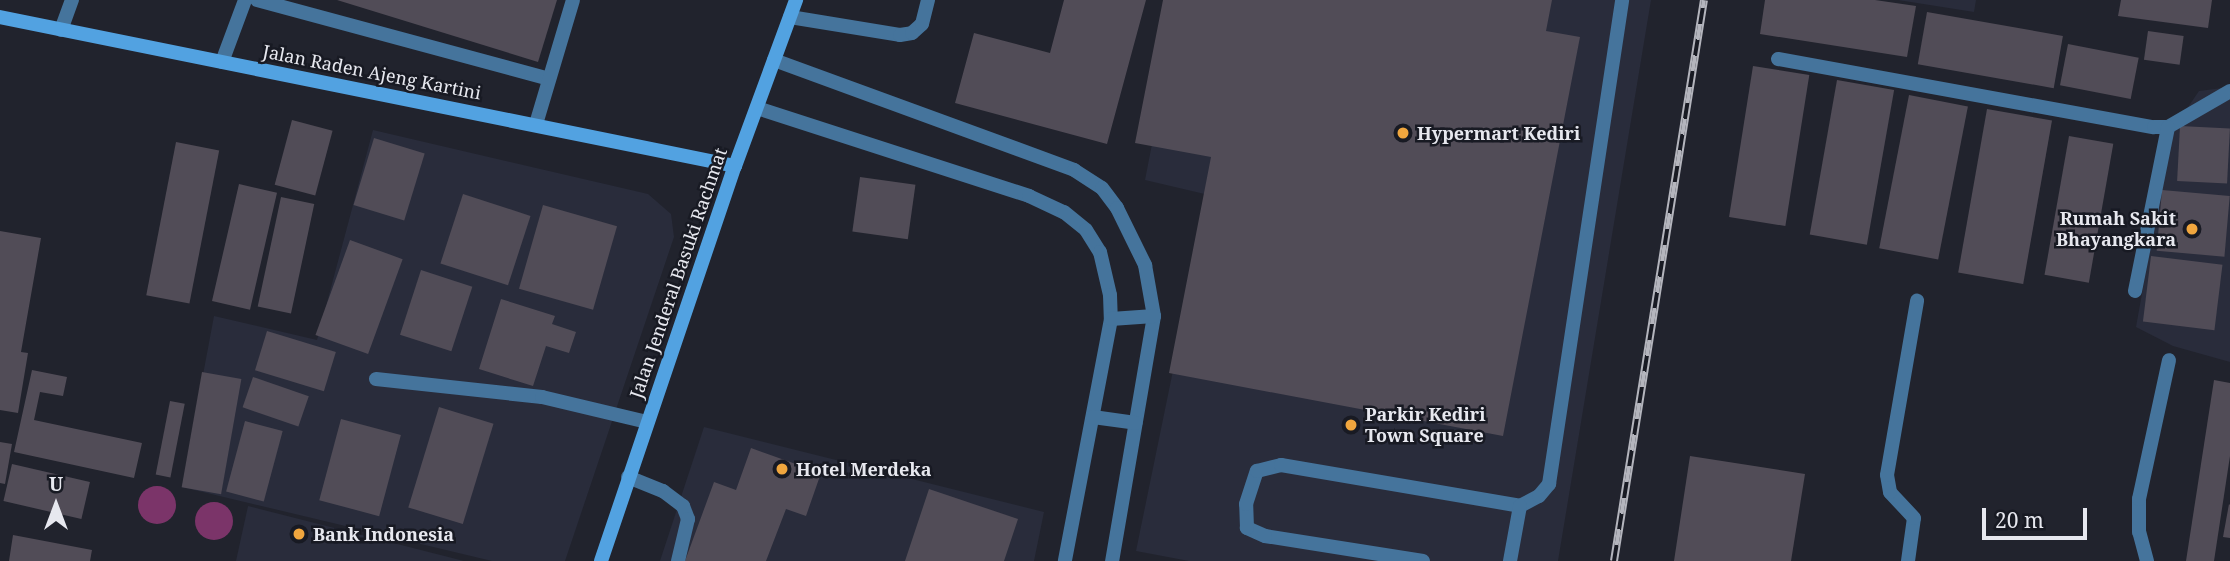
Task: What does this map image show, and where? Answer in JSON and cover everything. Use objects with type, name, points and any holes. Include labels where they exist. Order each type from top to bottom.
[{"type":"street","points":[[61,30],[72,0]]},
{"type":"street","points":[[222,62],[245,0]]},
{"type":"street","points":[[257,0],[549,79]]},
{"type":"street","points":[[536,124],[573,0]]},
{"type":"street","name":"Jalan Jenderal Basuki Rachmat","points":[[601,561],[735,166],[796,0]]},
{"type":"street","points":[[790,17],[900,35],[912,33],[922,24],[928,0]]},
{"type":"street","points":[[1423,561],[1265,536],[1247,528],[1246,504],[1258,471],[1281,465],[1520,506],[1539,496],[1549,484],[1622,0]]},
{"type":"street","name":"Jalan Raden Ajeng Kartini","points":[[0,17],[735,166]]},
{"type":"street","points":[[1778,59],[2168,127],[2230,91]]},
{"type":"street","points":[[774,60],[1074,170],[1101,188],[1117,208],[1145,265],[1154,316],[1112,561]]},
{"type":"street","points":[[757,108],[1029,196],[1064,212],[1086,230],[1100,252],[1110,295],[1111,319],[1065,561]]},
{"type":"street","points":[[2135,291],[2168,127]]},
{"type":"street","points":[[1908,561],[1914,518],[1890,492],[1887,475],[1917,301]]},
{"type":"street","points":[[1111,319],[1154,316]]},
{"type":"street","points":[[2147,561],[2139,532],[2139,499],[2169,360]]},
{"type":"street","points":[[376,379],[494,389],[542,397],[647,422]]},
{"type":"street","points":[[1093,417],[1136,423]]},
{"type":"street","points":[[628,477],[663,491],[684,506],[688,519],[678,561]]},
{"type":"street","points":[[1510,561],[1520,506]]},
{"type":"shaded area","points":[[1180,0],[1651,0],[1558,561],[1189,561],[1136,551],[1209,195],[1145,180]]},
{"type":"shaded area","points":[[1898,0],[1976,0],[1974,12]]},
{"type":"shaded area","name":"Rumah Sakit Bhayangkara","points":[[2230,87],[2230,362],[2173,346],[2136,327],[2171,132],[2199,91]]},
{"type":"shaded area","points":[[373,130],[648,194],[671,214],[674,237],[565,561],[492,561],[182,487],[214,316],[317,340]]},
{"type":"shaded area","name":"Hotel Merdeka","points":[[704,427],[1044,512],[1034,561],[660,561]]},
{"type":"shaded area","points":[[157,486],[170,492],[176,505],[170,518],[157,524],[144,518],[138,505],[144,492]]},
{"type":"shaded area","points":[[214,502],[227,508],[233,521],[227,534],[214,540],[201,534],[195,521],[201,508]]},
{"type":"shaded area","name":"Bank Indonesia","points":[[248,506],[464,561],[236,561]]},
{"type":"building","points":[[337,0],[557,0],[538,62]]},
{"type":"building","points":[[1064,0],[1146,0],[1107,144],[955,103],[974,33],[1050,53]]},
{"type":"building","points":[[1163,0],[1552,0],[1546,31],[1580,37],[1503,436],[1169,373],[1211,157],[1135,143]]},
{"type":"building","points":[[1765,0],[1875,0],[1916,6],[1907,57],[1760,34]]},
{"type":"building","points":[[2121,0],[2212,0],[2208,28],[2118,16]]},
{"type":"building","points":[[1927,12],[2063,36],[2054,88],[1918,64]]},
{"type":"building","points":[[2148,31],[2184,36],[2180,65],[2144,60]]},
{"type":"building","points":[[2068,44],[2139,58],[2131,99],[2060,85]]},
{"type":"building","points":[[1753,66],[1809,75],[1785,226],[1729,217]]},
{"type":"building","points":[[1837,80],[1894,90],[1867,245],[1810,235]]},
{"type":"building","points":[[1909,95],[1968,106],[1938,260],[1879,248]]},
{"type":"building","points":[[1987,109],[2052,120],[2023,284],[1958,272]]},
{"type":"building","points":[[292,120],[333,131],[315,196],[275,185]]},
{"type":"building","points":[[2180,126],[2230,129],[2227,184],[2177,181]]},
{"type":"building","points":[[2069,136],[2113,144],[2089,283],[2045,275]]},
{"type":"building","points":[[374,138],[425,153],[404,220],[354,205]]},
{"type":"building","points":[[176,142],[219,150],[189,304],[146,295]]},
{"type":"building","points":[[860,177],[915,185],[908,239],[852,231]]},
{"type":"building","points":[[239,184],[277,193],[250,310],[212,301]]},
{"type":"building","points":[[2162,190],[2230,196],[2224,257],[2157,251]]},
{"type":"building","points":[[463,194],[531,216],[508,285],[440,263]]},
{"type":"building","points":[[281,197],[314,204],[291,314],[258,307]]},
{"type":"building","points":[[543,205],[617,226],[593,310],[519,289]]},
{"type":"building","points":[[0,231],[41,238],[21,352],[28,353],[18,413],[0,410]]},
{"type":"building","points":[[350,240],[403,259],[368,354],[315,335]]},
{"type":"building","points":[[2151,256],[2222,265],[2214,330],[2143,322]]},
{"type":"building","points":[[421,270],[472,287],[451,351],[400,335]]},
{"type":"building","points":[[501,299],[555,316],[552,324],[576,332],[569,353],[546,346],[533,386],[479,369]]},
{"type":"building","points":[[267,331],[336,352],[324,391],[255,370]]},
{"type":"building","points":[[32,370],[67,377],[63,396],[40,392],[34,420],[142,443],[134,478],[14,452]]},
{"type":"building","points":[[202,372],[241,379],[221,494],[182,487]]},
{"type":"building","points":[[253,377],[309,396],[298,426],[243,407]]},
{"type":"building","points":[[2214,380],[2230,383],[2230,456],[2214,561],[2186,561]]},
{"type":"building","points":[[170,401],[185,404],[170,477],[156,475]]},
{"type":"building","points":[[439,407],[494,424],[463,524],[408,507]]},
{"type":"building","points":[[341,419],[401,435],[379,516],[319,500]]},
{"type":"building","points":[[245,421],[283,431],[264,502],[226,492]]},
{"type":"building","points":[[0,442],[12,444],[5,484],[0,483]]},
{"type":"building","points":[[751,448],[821,473],[806,516],[786,509],[766,561],[685,561],[714,482],[736,490]]},
{"type":"building","points":[[1690,456],[1805,474],[1791,561],[1674,561]]},
{"type":"building","points":[[12,464],[90,482],[81,519],[3,501]]},
{"type":"building","points":[[929,489],[1018,519],[1004,561],[905,561]]},
{"type":"building","points":[[2230,505],[2230,538],[2223,537]]},
{"type":"building","points":[[13,535],[92,550],[90,561],[9,561]]},
{"type":"railway","points":[[1614,561],[1704,0]]},
{"type":"place","name":"Hypermart Kediri","points":[[1403,133]]},
{"type":"place","name":"Rumah Sakit Bhayangkara","points":[[2192,229]]},
{"type":"place","name":"Parkir Kediri Town Square","points":[[1351,425]]},
{"type":"place","name":"Hotel Merdeka","points":[[782,469]]},
{"type":"place","name":"Bank Indonesia","points":[[299,534]]}]
